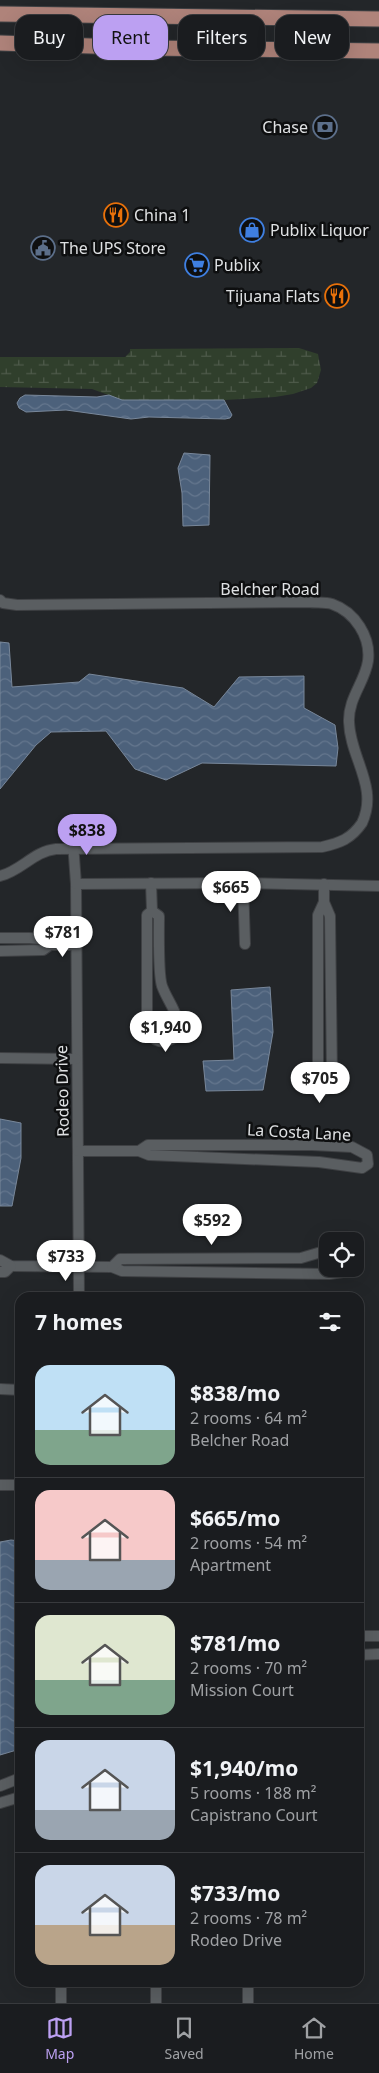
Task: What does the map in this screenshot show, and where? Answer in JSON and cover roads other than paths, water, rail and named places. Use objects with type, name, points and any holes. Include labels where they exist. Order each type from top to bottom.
[{"type":"main road","points":[[0,14],[379,19]]},
{"type":"main road","points":[[0,43],[117,48],[379,51]]},
{"type":"street","name":"Belcher Road","points":[[0,600],[3,603],[17,605],[309,602],[332,604],[350,615],[362,627],[368,646],[368,662],[350,703],[349,720],[350,736],[355,752],[363,766],[371,798],[367,814],[357,830],[341,843],[322,847],[45,850],[12,873],[0,876]]},
{"type":"street","points":[[72,829],[76,884],[243,883],[379,886]]},
{"type":"street","points":[[243,883],[244,944]]},
{"type":"street","name":"Rodeo Drive","points":[[76,884],[79,1292]]},
{"type":"street","points":[[151,884],[152,910],[159,916],[161,985],[177,1014],[179,1027],[176,1036],[169,1041],[158,1041],[151,1038],[147,1029],[147,915],[152,910]]},
{"type":"street","points":[[324,884],[324,902],[330,916],[332,1078],[330,1088],[322,1092],[310,1087],[312,1077],[318,1068],[318,915],[324,902]]},
{"type":"street","points":[[0,938],[40,939],[50,945],[76,945]]},
{"type":"street","points":[[0,950],[43,950],[50,945]]},
{"type":"street","points":[[0,1058],[76,1059]]},
{"type":"street","name":"La Costa Lane","points":[[78,1151],[139,1151],[149,1156],[318,1162],[362,1168],[368,1164],[367,1155],[352,1147],[182,1144],[148,1145],[139,1151]]},
{"type":"street","points":[[112,1267],[120,1259],[301,1258],[319,1253]]},
{"type":"street","points":[[0,1260],[12,1266],[112,1267],[122,1271],[319,1274]]},
{"type":"street","points":[[0,1272],[5,1272],[12,1266]]},
{"type":"street","points":[[0,1390],[15,1390]]},
{"type":"street","points":[[0,1484],[15,1485]]},
{"type":"street","points":[[364,1636],[379,1636]]},
{"type":"street","points":[[364,1655],[379,1654]]},
{"type":"street","points":[[0,1786],[15,1780]]},
{"type":"street","points":[[0,1803],[15,1798]]},
{"type":"street","points":[[61,1987],[61,2003]]},
{"type":"street","points":[[156,1987],[156,2003]]},
{"type":"street","points":[[248,1987],[248,2003]]},
{"type":"water","points":[[25,395],[97,397],[109,395],[122,400],[224,400],[232,415],[230,418],[225,419],[149,417],[131,419],[66,410],[26,412],[19,408],[17,403]]},
{"type":"water","points":[[184,453],[210,455],[209,525],[183,526],[182,493],[178,468]]},
{"type":"water","points":[[0,642],[9,643],[12,687],[79,682],[89,674],[183,688],[214,707],[239,677],[304,676],[304,708],[335,725],[338,748],[336,766],[202,763],[166,780],[135,769],[106,731],[51,732],[36,745],[0,789]]},
{"type":"water","points":[[270,987],[273,1032],[263,1090],[206,1091],[203,1061],[234,1060],[231,990]]},
{"type":"water","points":[[0,1119],[21,1123],[21,1158],[12,1206],[0,1206]]},
{"type":"water","points":[[15,1540],[15,1750],[0,1755],[0,1542]]},
{"type":"place","name":"Chase","points":[[325,127]]},
{"type":"place","name":"China 1","points":[[116,215]]},
{"type":"place","name":"Publix Liquor","points":[[252,230]]},
{"type":"place","name":"The UPS Store","points":[[43,248]]},
{"type":"place","name":"Publix","points":[[197,265]]},
{"type":"place","name":"Tijuana Flats","points":[[337,296]]}]
